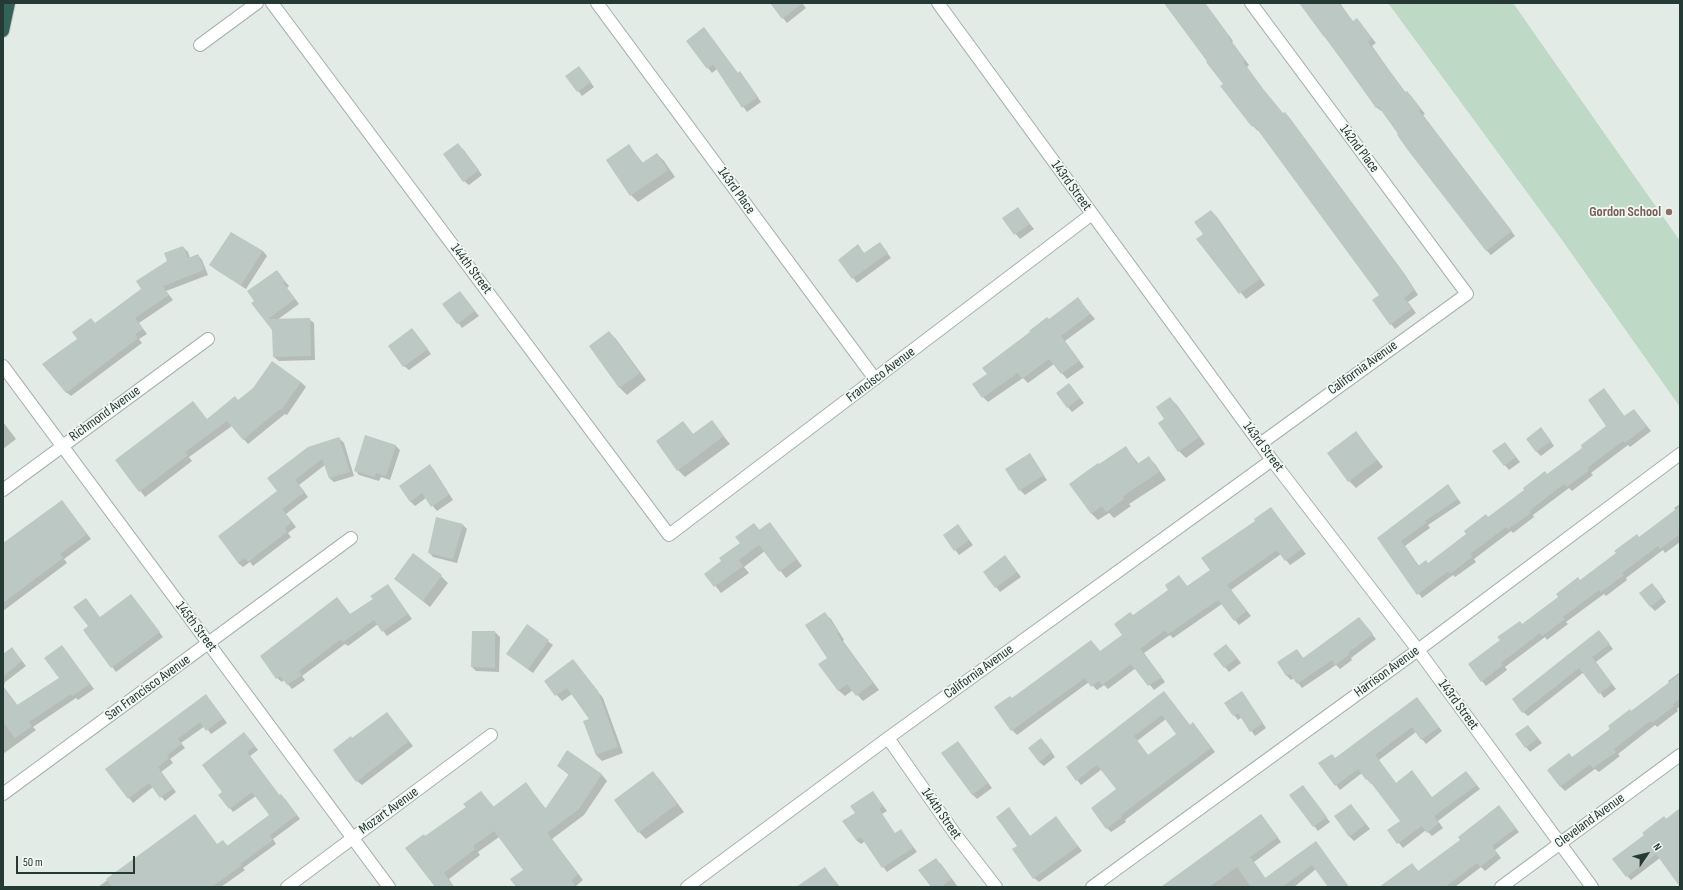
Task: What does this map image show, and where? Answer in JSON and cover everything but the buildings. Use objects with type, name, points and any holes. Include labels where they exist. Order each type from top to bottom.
[{"type":"highway","points":[[3,31],[9,3]]},
{"type":"street","points":[[200,45],[257,3]]},
{"type":"street","name":"144th Street","points":[[272,3],[669,535]]},
{"type":"street","name":"143rd Place","points":[[597,3],[875,379]]},
{"type":"street","name":"143rd Street","points":[[938,3],[1260,444],[1418,650],[1592,887]]},
{"type":"street","name":"142nd Place","points":[[1250,3],[1467,294]]},
{"type":"street","name":"Francisco Avenue","points":[[669,535],[1092,214]]},
{"type":"street","name":"California Avenue","points":[[1260,444],[1467,294]]},
{"type":"street","name":"Richmond Avenue","points":[[3,490],[208,339]]},
{"type":"street","name":"145th Street","points":[[3,366],[389,887]]},
{"type":"street","name":"Harrison Avenue","points":[[1092,887],[1418,650],[1680,454]]},
{"type":"street","name":"California Avenue","points":[[687,887],[888,738],[1272,460]]},
{"type":"street","name":"San Francisco Avenue","points":[[3,794],[351,538]]},
{"type":"street","name":"Mozart Avenue","points":[[287,887],[352,837],[491,735]]},
{"type":"street","name":"144th Street","points":[[888,738],[955,834],[996,887]]},
{"type":"street","name":"Cleveland Avenue","points":[[1501,887],[1680,754]]},
{"type":"green space","points":[[1388,3],[1513,3],[1680,241],[1680,407],[1562,240]]},
{"type":"place","name":"Gordon School","points":[[1669,212]]}]
